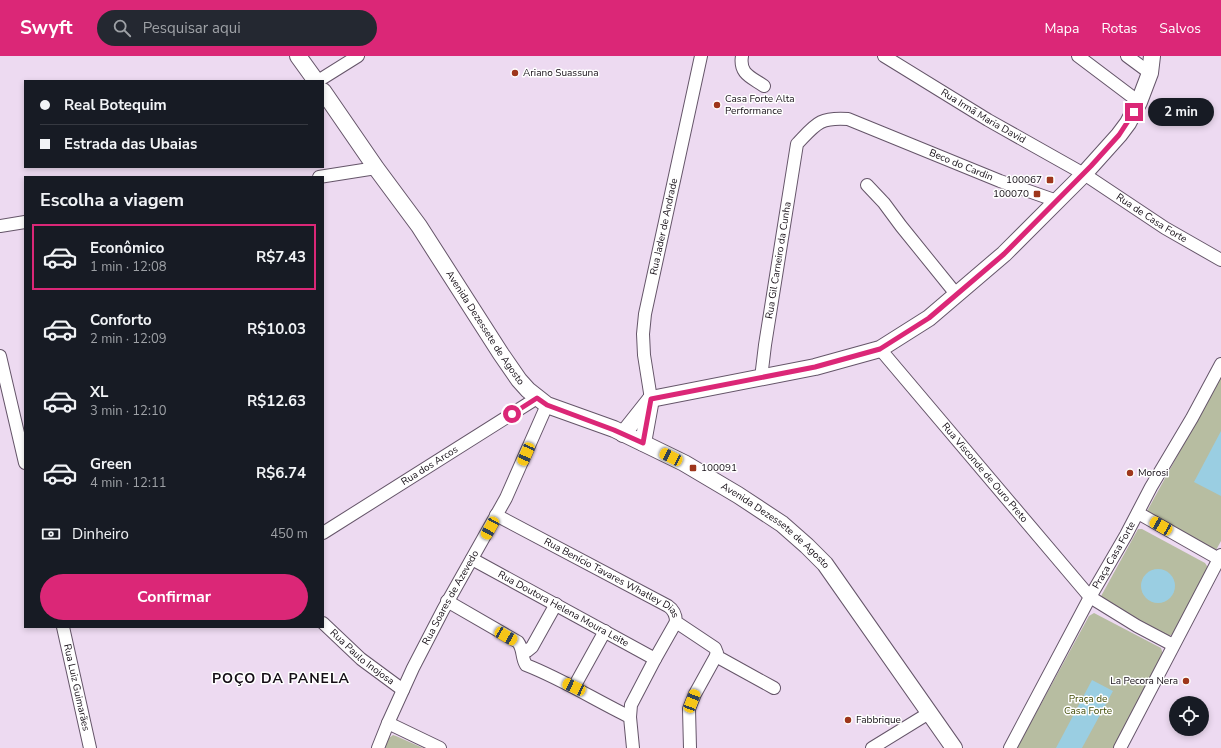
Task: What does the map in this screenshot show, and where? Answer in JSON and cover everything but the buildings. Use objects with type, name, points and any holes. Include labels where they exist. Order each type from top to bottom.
[{"type":"main road","points":[[298,56],[316,80]]},
{"type":"main road","points":[[623,434],[651,399],[815,367],[880,349],[929,318],[1004,254],[1084,174],[1119,135],[1128,123],[1139,102],[1150,73],[1152,56]]},
{"type":"main road","name":"Avenida Dezessete de Agosto","points":[[324,92],[376,168],[419,226],[515,375],[528,390],[542,402],[623,434],[684,463],[738,495],[782,524],[825,564],[954,748]]},
{"type":"main road","name":"Rua Jader de Andrade","points":[[643,443],[651,399]]},
{"type":"street","points":[[319,80],[358,56]]},
{"type":"street","name":"Rua Jader de Andrade","points":[[651,399],[644,355],[645,314],[701,56]]},
{"type":"street","points":[[742,56],[741,66],[744,73],[764,86]]},
{"type":"street","points":[[1078,56],[1139,102]]},
{"type":"street","points":[[1127,56],[1150,73]]},
{"type":"street","name":"Rua Irmã Maria David","points":[[887,57],[988,120],[1084,174]]},
{"type":"street","name":"Beco do Cardin","points":[[797,144],[815,125],[823,120],[836,118],[848,119],[1000,181],[1057,201]]},
{"type":"street","name":"Rua Gil Carneiro da Cunha","points":[[761,378],[797,144]]},
{"type":"street","points":[[324,176],[376,168]]},
{"type":"street","name":"Rua de Casa Forte","points":[[1084,174],[1165,228],[1221,260]]},
{"type":"street","points":[[867,185],[884,202],[901,226],[956,294]]},
{"type":"street","points":[[0,226],[24,222]]},
{"type":"street","name":"Rua Visconde de Ouro Preto","points":[[880,349],[1090,596]]},
{"type":"street","points":[[0,356],[24,459]]},
{"type":"street","name":"Praça Casa Forte","points":[[1010,748],[1090,596],[1126,535],[1151,487],[1192,418],[1221,364]]},
{"type":"street","name":"Rua Soares de Azevedo","points":[[378,748],[413,668],[447,601],[506,498],[542,402]]},
{"type":"street","name":"Rua dos Arcos","points":[[324,532],[542,402]]},
{"type":"street","points":[[1120,748],[1220,557],[1138,513]]},
{"type":"street","name":"Rua Benício Tavares Whatley Dias","points":[[496,515],[668,606],[674,612],[676,622],[713,646],[717,650],[716,656],[774,688]]},
{"type":"street","name":"Rua Doutora Helena Moura Leite","points":[[472,559],[655,659]]},
{"type":"street","points":[[1090,596],[1137,626],[1173,645]]},
{"type":"street","points":[[447,601],[518,642],[522,647],[526,665],[574,687],[603,704],[630,717]]},
{"type":"street","points":[[523,653],[532,647],[556,604]]},
{"type":"street","points":[[633,748],[630,717],[631,706],[676,622]]},
{"type":"street","name":"Rua Paulo Inojosa","points":[[324,624],[361,659],[403,690]]},
{"type":"street","name":"Rua Luiz Guimarães","points":[[63,628],[90,748]]},
{"type":"street","points":[[574,687],[605,631]]},
{"type":"street","points":[[690,748],[689,709],[695,694],[716,656]]},
{"type":"street","points":[[872,748],[929,713]]},
{"type":"street","points":[[388,723],[440,748]]},
{"type":"green space","points":[[1221,376],[1221,541],[1215,552],[1146,513]]},
{"type":"green space","points":[[1138,529],[1142,529],[1205,563],[1207,566],[1173,634],[1169,636],[1166,636],[1100,598]]},
{"type":"green space","name":"Praça de Casa Forte","points":[[1094,613],[1161,648],[1162,651],[1162,654],[1113,748],[1017,748],[1089,616]]},
{"type":"green space","points":[[393,735],[423,748],[385,748],[389,738]]},
{"type":"water","points":[[1221,431],[1221,496],[1194,482]]},
{"type":"water","points":[[1155,569],[1161,569],[1165,570],[1172,576],[1175,586],[1174,593],[1168,600],[1161,603],[1155,603],[1151,602],[1144,596],[1141,589],[1141,583],[1142,579],[1148,572]]},
{"type":"water","points":[[1092,680],[1113,691],[1082,748],[1056,748]]},
{"type":"place","name":"Ariano Suassuna","points":[[515,73]]},
{"type":"place","name":"Casa Forte Alta Performance","points":[[717,105]]},
{"type":"place","name":"100067","points":[[1050,180]]},
{"type":"place","name":"100070","points":[[1037,194]]},
{"type":"place","name":"100091","points":[[693,468]]},
{"type":"place","name":"Morosi","points":[[1130,473]]},
{"type":"place","name":"La Pecora Nera","points":[[1186,681]]},
{"type":"place","name":"Fabbrique","points":[[848,720]]},
{"type":"district","name":"POÇO DA PANELA","points":[[281,678]]},
{"type":"route","points":[[512,414],[537,398],[547,405],[568,414],[614,430],[643,443],[651,399],[815,367],[880,349],[929,318],[1004,254],[1084,174],[1119,135],[1134,112]]}]
